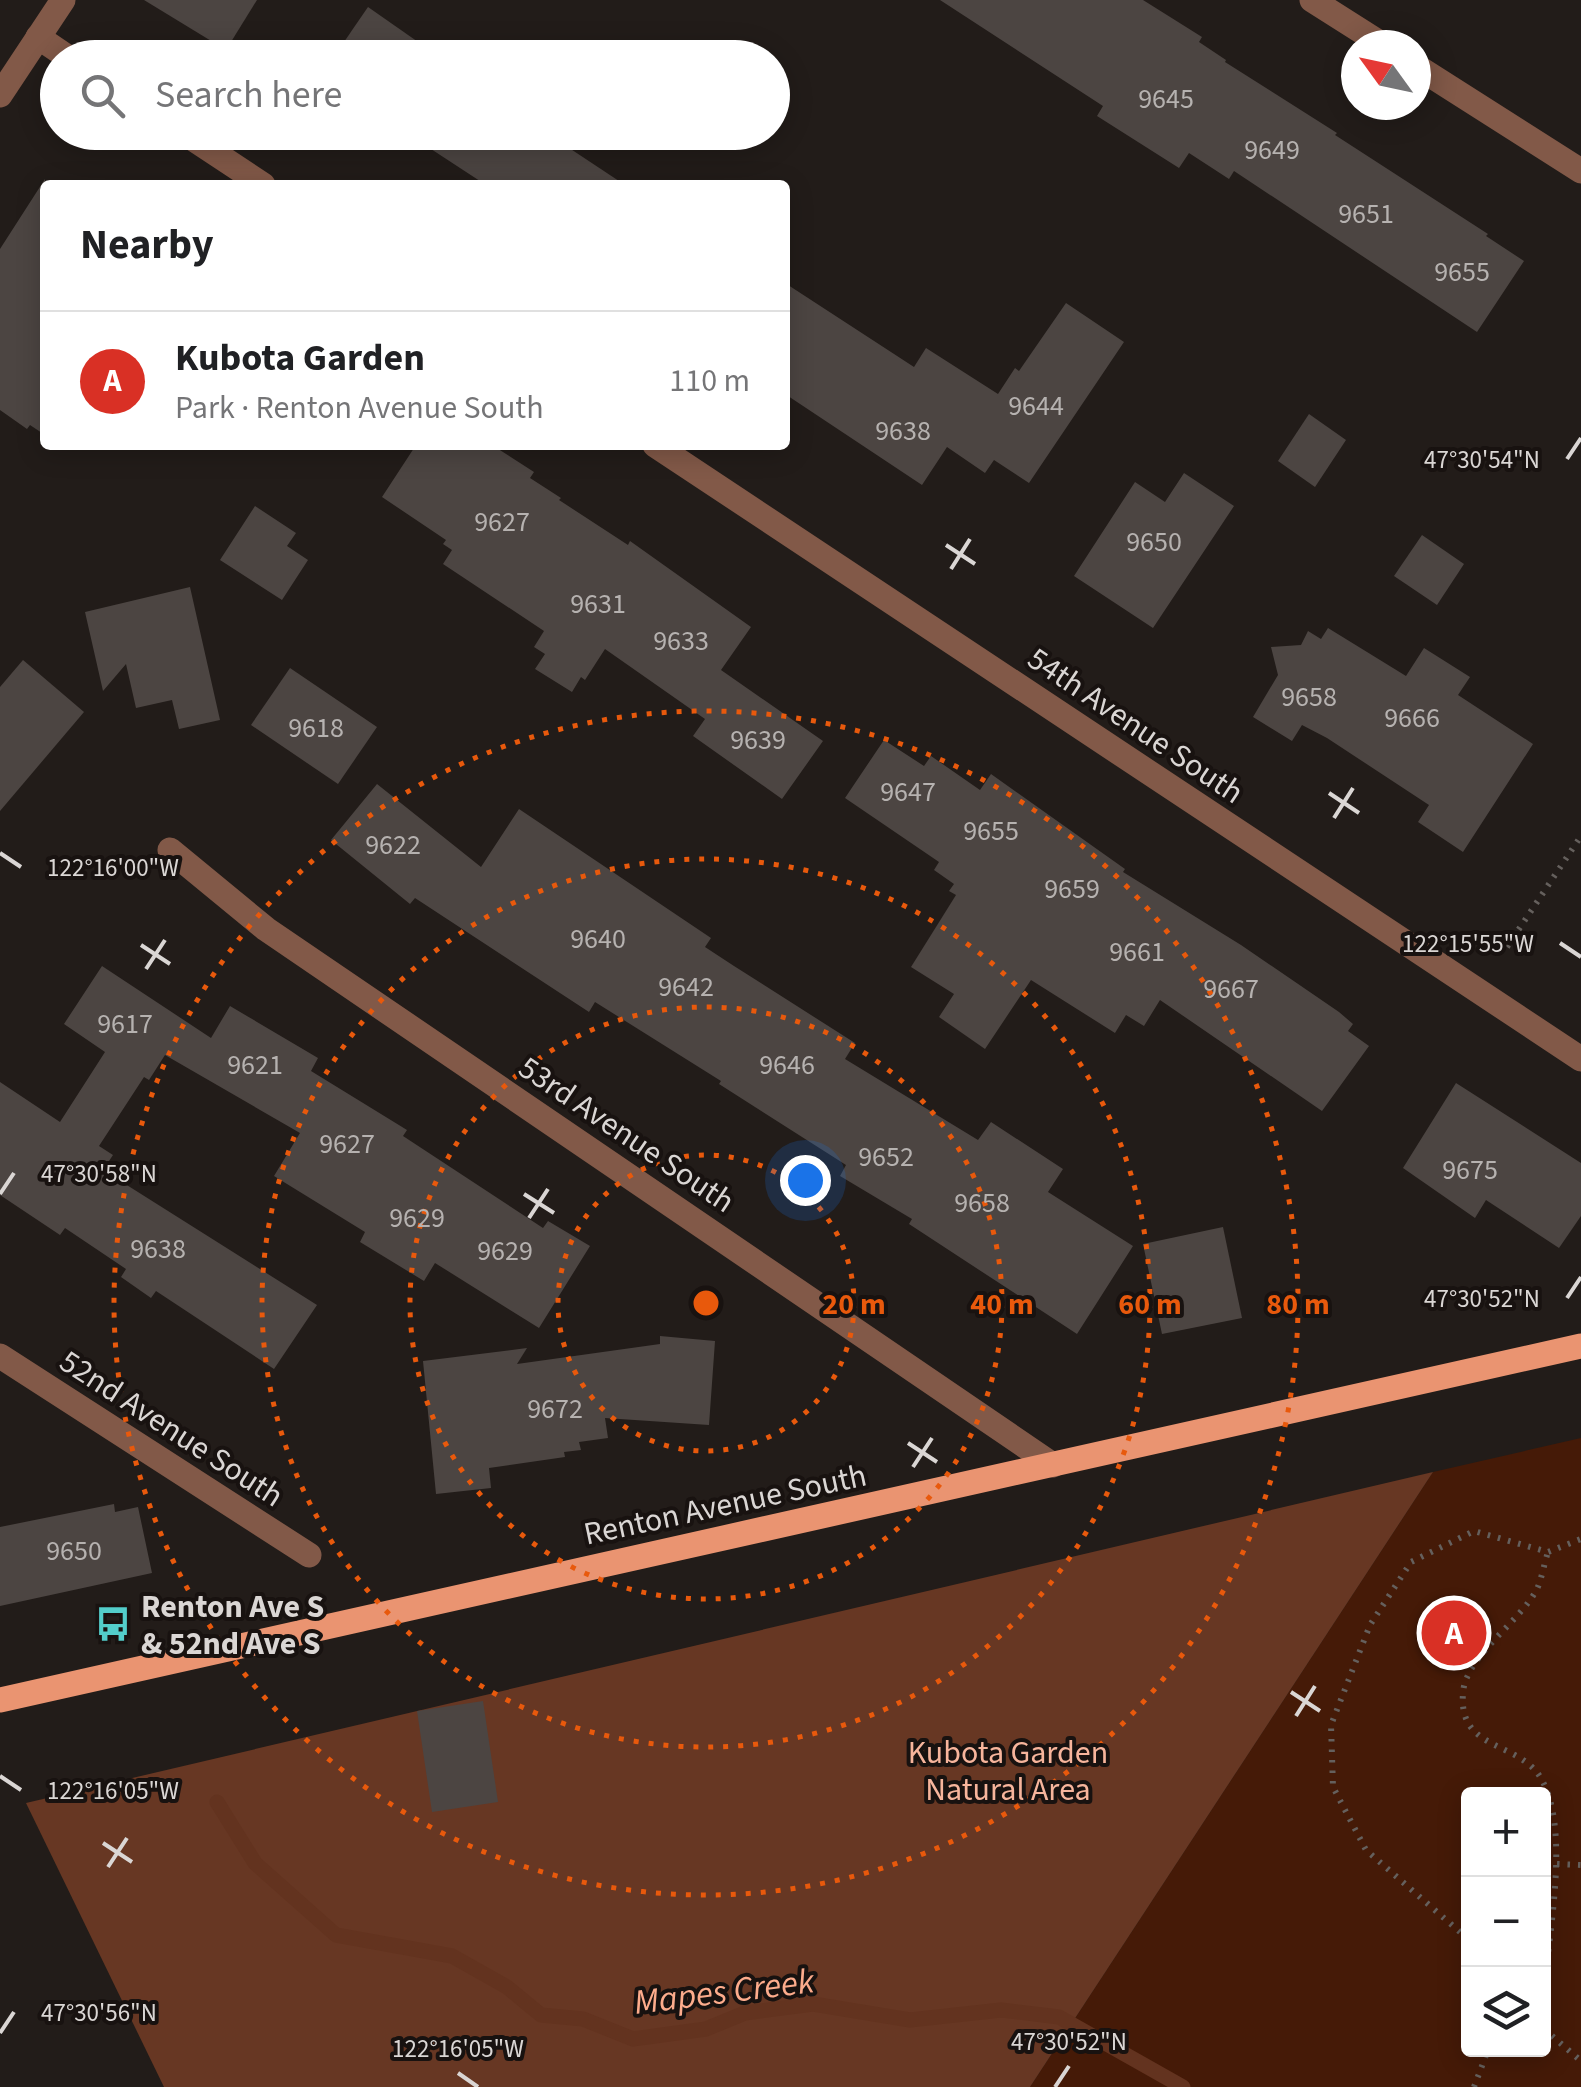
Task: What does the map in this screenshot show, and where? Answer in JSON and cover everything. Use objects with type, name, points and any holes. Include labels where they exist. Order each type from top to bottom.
[{"type":"main road","name":"Renton Avenue South","points":[[0,1700],[1581,1346]]},
{"type":"street","points":[[0,95],[63,0]]},
{"type":"street","points":[[1312,0],[1359,30]]},
{"type":"street","points":[[1431,76],[1581,171]]},
{"type":"street","points":[[210,150],[255,180]]},
{"type":"street","name":"54th Avenue South","points":[[662,450],[1581,1060]]},
{"type":"street","name":"53rd Avenue South","points":[[170,850],[266,929],[1053,1465]]},
{"type":"street","name":"52nd Avenue South","points":[[0,1356],[309,1555]]},
{"type":"path","points":[[1507,947],[1581,836]]},
{"type":"path","points":[[1461,1933],[1366,1850],[1332,1787],[1332,1726],[1370,1624],[1411,1562],[1474,1531],[1548,1552],[1581,1539]]},
{"type":"path","points":[[1546,1967],[1556,1864],[1551,1807],[1542,1780],[1522,1759],[1476,1735],[1463,1716],[1463,1688],[1478,1660],[1537,1589],[1548,1552]]},
{"type":"path","points":[[1556,1864],[1581,1865]]},
{"type":"path","points":[[1551,2035],[1581,2061]]},
{"type":"path","points":[[1474,2087],[1485,2057]]},
{"type":"shaded area","points":[[1581,1438],[1581,2087],[1030,2087],[1433,1472]]},
{"type":"green space","name":"Kubota Garden Natural Area","points":[[1433,1472],[1030,2087],[164,2087],[26,1803]]},
{"type":"building","points":[[144,0],[257,0],[232,40],[210,40]]},
{"type":"building","points":[[940,0],[1143,0],[1202,37],[1199,42],[1225,62],[1524,261],[1477,332],[1234,171],[1229,179],[1189,153],[1179,168],[1097,116],[1103,106]]},
{"type":"building","points":[[368,7],[415,40],[345,40]]},
{"type":"building","points":[[433,150],[572,150],[617,180],[478,180]]},
{"type":"building","points":[[40,187],[40,432],[30,425],[27,429],[0,410],[0,249]]},
{"type":"building","points":[[790,286],[914,367],[926,348],[998,394],[1015,368],[1019,371],[1066,303],[1124,342],[1029,483],[994,460],[985,473],[947,447],[922,485],[790,397]]},
{"type":"building","points":[[1309,414],[1346,440],[1315,487],[1278,461]]},
{"type":"building","points":[[413,450],[500,450],[534,472],[530,478],[559,500],[628,545],[630,541],[751,627],[721,670],[823,741],[782,799],[693,736],[705,719],[605,649],[585,680],[581,677],[572,692],[535,669],[545,654],[534,647],[544,631],[443,564],[452,550],[443,544],[446,540],[382,497]]},
{"type":"building","points":[[1184,473],[1234,506],[1153,628],[1074,576],[1135,482],[1165,502]]},
{"type":"building","points":[[255,506],[296,533],[287,546],[308,560],[282,600],[220,560]]},
{"type":"building","points":[[1422,535],[1464,564],[1437,605],[1394,576]]},
{"type":"building","points":[[190,587],[220,720],[179,729],[172,700],[136,708],[126,664],[103,691],[85,612]]},
{"type":"building","points":[[1328,628],[1406,676],[1424,648],[1470,677],[1458,695],[1533,744],[1463,852],[1418,822],[1429,805],[1327,738],[1302,725],[1292,741],[1253,717],[1278,675],[1271,647],[1301,645],[1308,631],[1321,639]]},
{"type":"building","points":[[23,660],[84,712],[0,811],[0,687]]},
{"type":"building","points":[[290,668],[377,727],[338,784],[251,725]]},
{"type":"building","points":[[884,740],[924,766],[931,756],[980,790],[991,774],[1125,869],[1123,872],[1339,1012],[1353,1024],[1348,1031],[1369,1046],[1322,1111],[1160,1000],[1144,1026],[1126,1015],[1115,1033],[1031,980],[985,1049],[939,1017],[954,994],[911,967],[956,895],[949,891],[954,884],[934,870],[939,862],[845,798]]},
{"type":"building","points":[[377,784],[481,867],[519,809],[711,938],[705,947],[855,1043],[845,1059],[978,1140],[991,1122],[1063,1169],[1048,1192],[1133,1246],[1077,1334],[909,1224],[912,1219],[840,1176],[846,1165],[719,1084],[721,1081],[595,1002],[589,1012],[415,898],[410,904],[331,840]]},
{"type":"building","points":[[102,966],[211,1038],[230,1006],[318,1058],[311,1071],[407,1130],[403,1136],[543,1228],[548,1221],[590,1246],[539,1328],[435,1263],[424,1281],[360,1242],[365,1232],[274,1176],[300,1133],[165,1055],[149,1080],[144,1077],[99,1146],[113,1155],[103,1170],[317,1305],[274,1369],[156,1291],[151,1298],[121,1277],[126,1269],[65,1228],[60,1235],[0,1195],[0,1082],[60,1122],[105,1052],[64,1024]]},
{"type":"building","points":[[1456,1083],[1581,1163],[1581,1216],[1559,1248],[1486,1200],[1475,1218],[1403,1168]]},
{"type":"building","points":[[1223,1227],[1242,1318],[1162,1334],[1143,1244]]},
{"type":"building","points":[[660,1336],[715,1341],[709,1425],[605,1418],[608,1438],[579,1442],[581,1450],[564,1452],[565,1457],[489,1468],[491,1488],[436,1494],[423,1361],[527,1348],[517,1364],[660,1344]]},
{"type":"building","points":[[114,1504],[115,1512],[138,1507],[152,1573],[0,1606],[0,1527]]},
{"type":"building","points":[[483,1701],[498,1802],[432,1812],[417,1711]]},
{"type":"waterway","name":"Mapes Creek","points":[[217,1802],[255,1863],[336,1935],[452,1956],[507,1987],[541,2015],[583,2019],[633,2039],[706,2029],[745,2013],[813,2004],[910,2020],[1001,2010],[1059,2017],[1183,2087]]},
{"type":"place","name":"Renton Ave S & 52nd Ave S","points":[[113,1624]]},
{"type":"place","name":"Kubota Garden","points":[[1454,1633]]}]
